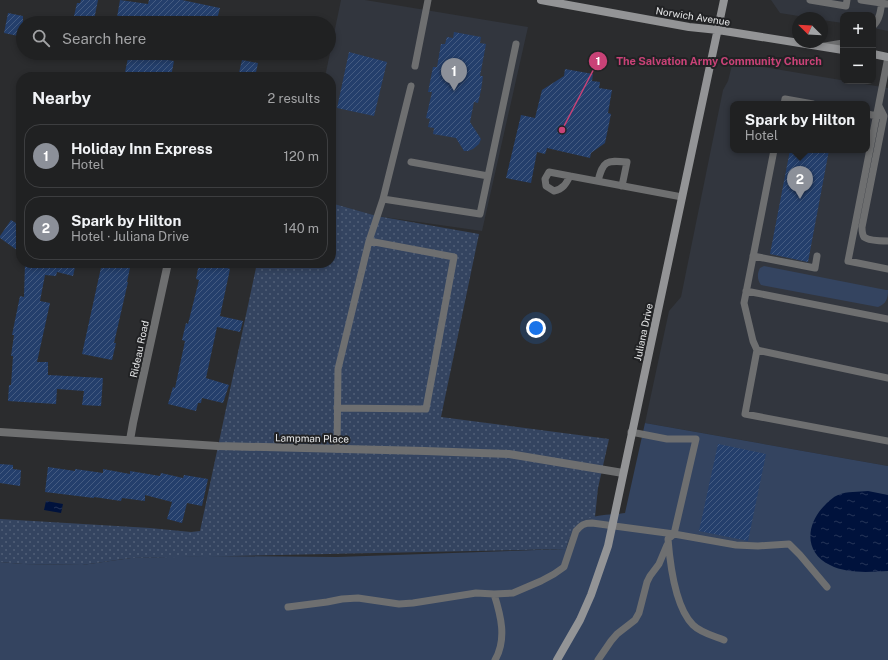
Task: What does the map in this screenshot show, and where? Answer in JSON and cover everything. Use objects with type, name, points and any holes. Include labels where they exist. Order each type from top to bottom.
[{"type":"street","name":"Norwich Avenue","points":[[541,0],[578,3],[689,27],[792,41]]},
{"type":"street","name":"Juliana Drive","points":[[557,660],[580,620],[591,595],[600,572],[613,526],[631,432],[724,0]]},
{"type":"street","name":"Norwich Avenue","points":[[828,47],[840,49]]},
{"type":"street","points":[[876,55],[888,57]]},
{"type":"street","name":"Rideau Road","points":[[130,440],[167,268]]},
{"type":"street","name":"Lampman Place","points":[[0,432],[218,446],[510,454],[623,473]]},
{"type":"lane","points":[[415,66],[428,0]]},
{"type":"lane","points":[[810,0],[846,6],[847,0]]},
{"type":"lane","points":[[861,0],[884,3],[876,23]]},
{"type":"lane","points":[[384,199],[480,214],[516,44]]},
{"type":"lane","points":[[828,45],[840,44]]},
{"type":"lane","points":[[870,151],[888,57]]},
{"type":"lane","points":[[337,449],[338,369],[369,240],[384,199],[411,86]]},
{"type":"lane","points":[[785,101],[785,99],[796,101]]},
{"type":"lane","points":[[879,106],[884,116],[862,232],[864,237],[869,239],[888,241]]},
{"type":"lane","points":[[870,115],[877,116]]},
{"type":"lane","points":[[773,153],[744,303],[752,341],[757,350],[745,414],[888,441]]},
{"type":"lane","points":[[870,153],[848,262],[888,269]]},
{"type":"lane","points":[[411,162],[488,176]]},
{"type":"lane","points":[[598,181],[602,167],[608,162],[627,162],[622,186]]},
{"type":"lane","points":[[570,176],[682,197]]},
{"type":"lane","points":[[337,408],[426,409],[454,257],[369,240]]},
{"type":"lane","points":[[753,256],[814,268],[817,256]]},
{"type":"lane","points":[[746,291],[888,319]]},
{"type":"lane","points":[[757,350],[888,378]]},
{"type":"lane","points":[[598,660],[617,634],[634,620],[639,613],[647,582],[664,554],[668,539],[674,534],[696,439],[667,438],[631,432]]},
{"type":"lane","points":[[288,607],[327,602],[342,598],[370,598],[400,604],[476,592],[494,594],[513,593],[526,588],[564,568],[576,531],[585,523],[674,534],[736,545],[758,546],[789,544],[800,554],[827,588]]},
{"type":"lane","points":[[668,539],[669,556],[673,577],[678,597],[687,618],[699,630],[724,640]]},
{"type":"lane","points":[[494,594],[500,613],[503,634],[498,653],[494,660]]},
{"type":"shaded area","points":[[341,0],[365,0],[528,27],[482,231],[377,216],[336,204],[336,72],[326,72],[329,60],[336,60],[336,24]]},
{"type":"shaded area","points":[[771,0],[888,0],[888,31],[876,29],[876,12],[840,12],[840,23],[828,21],[828,12],[792,12],[792,15],[780,13]]},
{"type":"shaded area","points":[[739,63],[840,80],[840,84],[864,84],[888,88],[888,466],[645,423],[669,311],[681,297],[723,90],[728,81],[732,65]]},
{"type":"shaded area","points":[[336,204],[377,216],[479,234],[441,417],[609,439],[598,488],[595,517],[588,518],[574,527],[566,549],[131,558],[82,565],[0,562],[0,519],[150,528],[191,532],[200,531],[256,268],[336,268]]},
{"type":"shaded area","points":[[764,266],[888,290],[888,296],[885,303],[878,307],[761,285],[758,279],[758,274],[760,268]]},
{"type":"shaded area","points":[[645,423],[888,466],[888,660],[0,660],[0,562],[82,565],[131,558],[205,556],[337,557],[566,549],[572,531],[579,522],[591,517],[625,513]]},
{"type":"water","points":[[868,491],[888,495],[888,571],[851,571],[830,565],[815,553],[812,545],[810,537],[814,520],[826,504],[836,496],[849,492]]},
{"type":"water","points":[[46,501],[63,504],[61,513],[44,510]]},
{"type":"building","points":[[81,0],[98,0],[95,16],[74,16],[77,3],[80,3]]},
{"type":"building","points":[[120,0],[148,4],[149,0],[182,0],[220,8],[218,16],[117,16]]},
{"type":"building","points":[[8,13],[23,16],[16,16],[16,36],[4,33]]},
{"type":"building","points":[[454,32],[481,37],[480,43],[486,44],[480,76],[483,76],[481,90],[478,103],[474,102],[470,122],[481,139],[479,144],[468,151],[464,151],[456,138],[433,134],[434,128],[428,127],[430,119],[426,118],[432,92],[428,92],[433,67],[437,67],[441,44],[445,44],[447,37],[453,38]]},
{"type":"building","points":[[349,52],[387,62],[374,116],[337,108]]},
{"type":"building","points":[[128,60],[174,61],[172,72],[125,72]]},
{"type":"building","points":[[242,60],[258,63],[256,72],[239,72]]},
{"type":"building","points":[[565,69],[593,74],[592,81],[600,82],[599,88],[612,90],[608,113],[611,114],[605,143],[591,153],[590,158],[547,148],[545,154],[537,152],[531,183],[506,178],[521,115],[535,118],[542,90],[564,76]]},
{"type":"building","points":[[789,153],[828,153],[808,262],[770,254]]},
{"type":"building","points":[[11,220],[16,223],[16,249],[0,238]]},
{"type":"building","points":[[25,268],[75,268],[73,276],[57,272],[56,276],[45,275],[40,301],[50,303],[37,362],[48,362],[48,375],[103,378],[101,406],[82,405],[84,391],[57,389],[56,404],[8,401],[9,385],[11,385],[13,356],[11,356],[14,335],[12,335],[20,296],[24,297]]},
{"type":"building","points":[[101,268],[130,268],[114,343],[116,343],[112,360],[82,354]]},
{"type":"building","points":[[198,268],[230,269],[220,316],[243,321],[240,332],[217,327],[206,378],[229,385],[223,403],[202,398],[201,403],[198,403],[196,411],[168,404],[173,387],[175,388],[185,341],[182,340],[186,323],[188,324],[199,280],[196,279]]},
{"type":"building","points":[[718,444],[766,454],[748,541],[699,531]]},
{"type":"building","points":[[0,464],[13,465],[13,469],[21,470],[20,486],[0,483]]},
{"type":"building","points":[[48,467],[103,473],[103,469],[130,474],[130,471],[160,476],[161,473],[183,478],[184,475],[208,479],[202,506],[187,503],[182,523],[167,519],[172,502],[145,495],[145,501],[122,498],[121,501],[45,492]]},
{"type":"place","name":"Holiday Inn Express","points":[[454,91]]},
{"type":"place","name":"The Salvation Army Community Church","points":[[562,130]]},
{"type":"place","name":"Spark by Hilton","points":[[800,199]]}]
